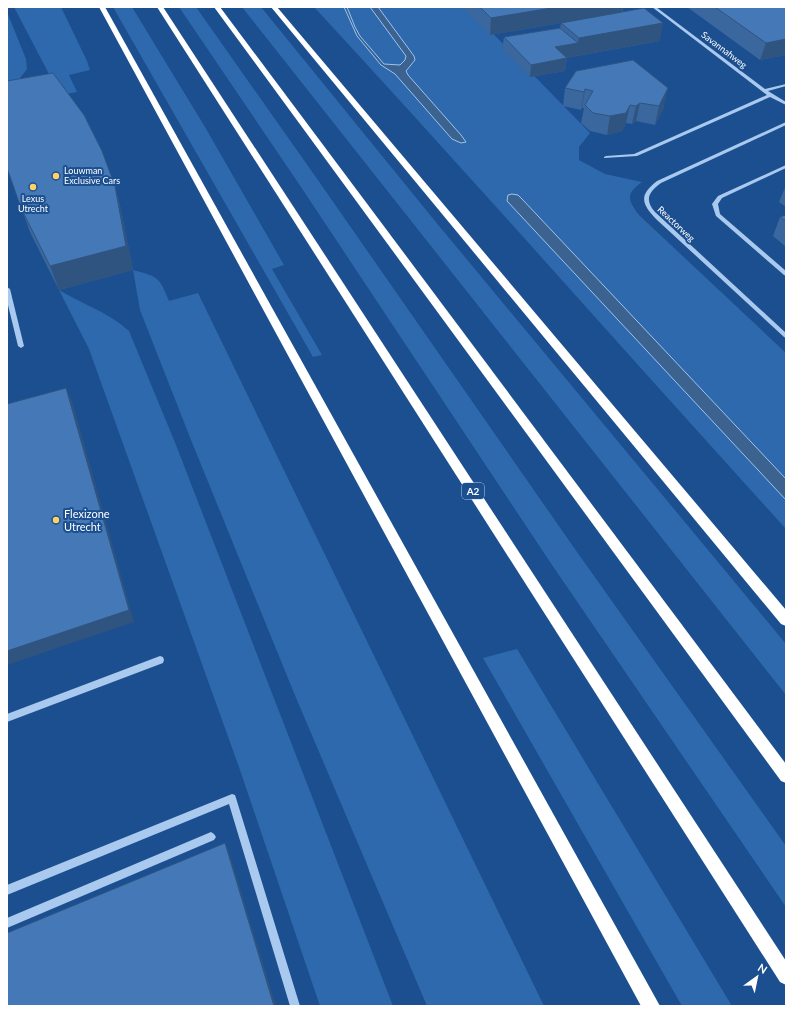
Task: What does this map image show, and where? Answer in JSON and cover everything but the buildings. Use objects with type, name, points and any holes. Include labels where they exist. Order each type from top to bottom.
[{"type":"highway","points":[[102,7],[651,1006]]},
{"type":"highway","name":"A2","points":[[160,7],[786,976]]},
{"type":"highway","points":[[218,7],[786,776]]},
{"type":"highway","points":[[274,7],[786,620]]},
{"type":"street","name":"Savannahweg","points":[[654,7],[764,91],[786,104]]},
{"type":"street","points":[[764,91],[786,85]]},
{"type":"street","points":[[606,157],[635,155],[770,95]]},
{"type":"street","name":"Reactorweg","points":[[786,123],[659,182],[651,188],[646,195],[645,202],[649,209],[658,218],[786,336]]},
{"type":"street","points":[[786,166],[720,197],[715,204],[718,215],[786,274]]},
{"type":"street","points":[[7,289],[21,346]]},
{"type":"street","points":[[7,718],[160,660]]},
{"type":"street","points":[[7,890],[232,798],[295,1006]]},
{"type":"street","points":[[7,923],[211,837]]},
{"type":"shaded area","points":[[14,7],[61,7],[90,70],[69,75],[77,92],[60,95]]},
{"type":"shaded area","points":[[113,7],[132,7],[205,127],[284,265],[272,269],[322,355],[313,357]]},
{"type":"shaded area","points":[[179,7],[196,7],[577,552],[786,846],[786,907],[550,562],[301,187]]},
{"type":"shaded area","points":[[242,7],[261,7],[435,221],[786,644],[786,695]]},
{"type":"shaded area","points":[[314,7],[467,7],[590,133],[579,147],[579,160],[605,174],[642,182],[633,190],[630,197],[632,205],[639,215],[786,353],[786,529],[433,137]]},
{"type":"shaded area","points":[[344,7],[347,7],[360,36],[384,64],[400,65],[405,60],[406,56],[370,7],[378,7],[414,56],[415,60],[406,71],[408,75],[466,142],[461,143],[452,139],[395,74],[381,65],[357,36]]},
{"type":"shaded area","points":[[7,12],[26,59],[27,69],[7,95]]},
{"type":"shaded area","points":[[508,195],[518,195],[522,199],[786,479],[786,500],[507,201]]},
{"type":"shaded area","points":[[133,270],[148,274],[157,279],[163,287],[169,301],[198,293],[544,1006],[427,1006],[294,693],[191,440],[140,310]]},
{"type":"shaded area","points":[[59,290],[105,314],[129,331],[176,445],[393,1006],[320,1006],[240,770],[89,349]]},
{"type":"shaded area","points":[[517,649],[732,1006],[682,1006],[483,658]]},
{"type":"place","name":"Louwman Exclusive Cars","points":[[56,176]]},
{"type":"place","name":"Lexus Utrecht","points":[[33,187]]},
{"type":"place","name":"Flexizone Utrecht","points":[[56,520]]}]
